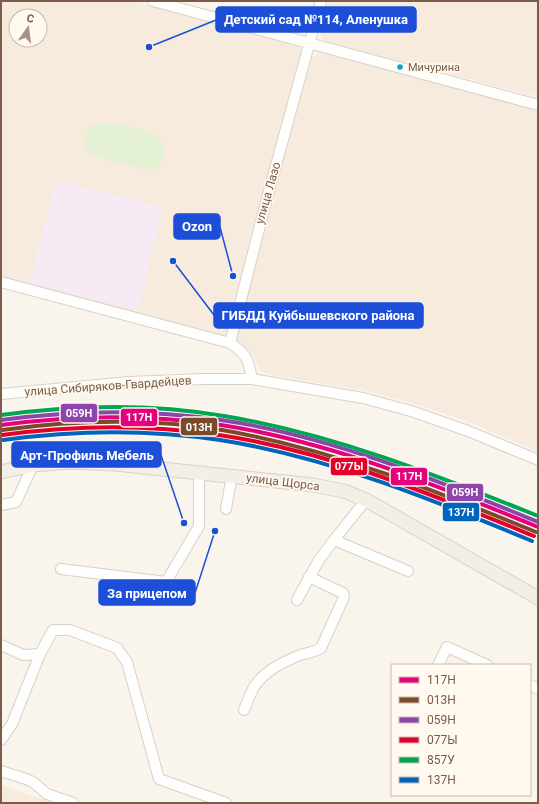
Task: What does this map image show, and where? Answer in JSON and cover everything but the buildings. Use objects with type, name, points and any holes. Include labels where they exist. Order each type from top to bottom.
[{"type":"main road","name":"улица Щорса","points":[[1,472],[33,465],[77,462],[114,464],[232,475],[313,485],[344,491],[366,500],[538,598]]},
{"type":"street","points":[[152,1],[310,42],[538,105]]},
{"type":"street","name":"улица Лазо","points":[[230,343],[265,205],[321,1]]},
{"type":"street","points":[[1,282],[230,343],[240,350],[248,360],[252,379]]},
{"type":"street","name":"улица Сибиряков-Гвардейцев","points":[[1,394],[129,382],[252,379],[363,398],[411,411],[468,431],[538,460]]},
{"type":"street","points":[[1,505],[16,502],[33,465]]},
{"type":"street","points":[[61,569],[166,582],[199,526],[200,472]]},
{"type":"street","points":[[226,509],[232,475]]},
{"type":"street","points":[[297,600],[319,560],[366,500]]},
{"type":"street","points":[[334,540],[408,571]]},
{"type":"street","points":[[244,710],[259,680],[279,664],[321,648],[344,597],[343,593],[309,577]]},
{"type":"street","points":[[1,740],[12,724],[40,654],[53,630],[70,630],[117,648],[127,662],[159,779],[226,803]]},
{"type":"street","points":[[1,645],[23,656],[40,654]]},
{"type":"street","points":[[438,664],[447,647],[485,664]]},
{"type":"street","points":[[1,771],[33,782],[47,794],[73,803]]},
{"type":"shaded area","points":[[1,1],[132,1],[299,47],[301,52],[231,328],[228,334],[223,336],[1,278]]},
{"type":"shaded area","points":[[328,1],[538,1],[538,97],[329,43],[322,39],[320,32]]},
{"type":"shaded area","points":[[323,53],[538,111],[538,452],[470,422],[415,404],[368,391],[266,374],[259,369],[253,355],[248,350],[241,347],[236,339],[236,331],[309,61],[311,57]]},
{"type":"shaded area","points":[[56,180],[163,207],[138,311],[29,283]]},
{"type":"shaded area","points":[[1,785],[54,803],[1,803]]},
{"type":"green space","points":[[102,122],[140,129],[158,137],[165,149],[162,162],[155,168],[145,169],[105,160],[90,153],[86,148],[84,141],[86,133],[92,125]]},
{"type":"railway","points":[[1,419],[39,413],[78,410],[116,410],[194,415],[270,428],[337,445],[395,464],[538,521]]},
{"type":"transit line","name":"857У","points":[[1,415],[85,407],[140,407],[224,416],[305,433],[384,457],[538,516]]},
{"type":"transit line","name":"059Н","points":[[1,420],[56,414],[111,412],[194,416],[262,427],[343,448],[382,461],[422,475],[538,522]]},
{"type":"transit line","name":"117Н","points":[[1,425],[56,419],[111,417],[194,421],[221,425],[303,442],[343,454],[422,481],[538,527]]},
{"type":"transit line","name":"013Н","points":[[2,430],[84,422],[140,422],[195,426],[222,430],[303,448],[382,472],[536,532]]},
{"type":"transit line","name":"077Ы","points":[[2,435],[56,429],[110,427],[192,431],[260,442],[340,463],[380,476],[458,505],[534,536]]},
{"type":"transit line","name":"137Н","points":[[3,440],[57,434],[111,432],[193,436],[260,447],[340,468],[379,481],[532,541]]},
{"type":"place","name":"Детский сад №114, Аленушка","points":[[149,47]]},
{"type":"place","name":"Мичурина","points":[[400,67]]},
{"type":"place","name":"ГИБДД Куйбышевского района","points":[[173,261]]},
{"type":"place","name":"Ozon","points":[[233,276]]},
{"type":"place","name":"Арт-Профиль Мебель","points":[[184,523]]},
{"type":"place","name":"За прицепом","points":[[215,531]]}]
